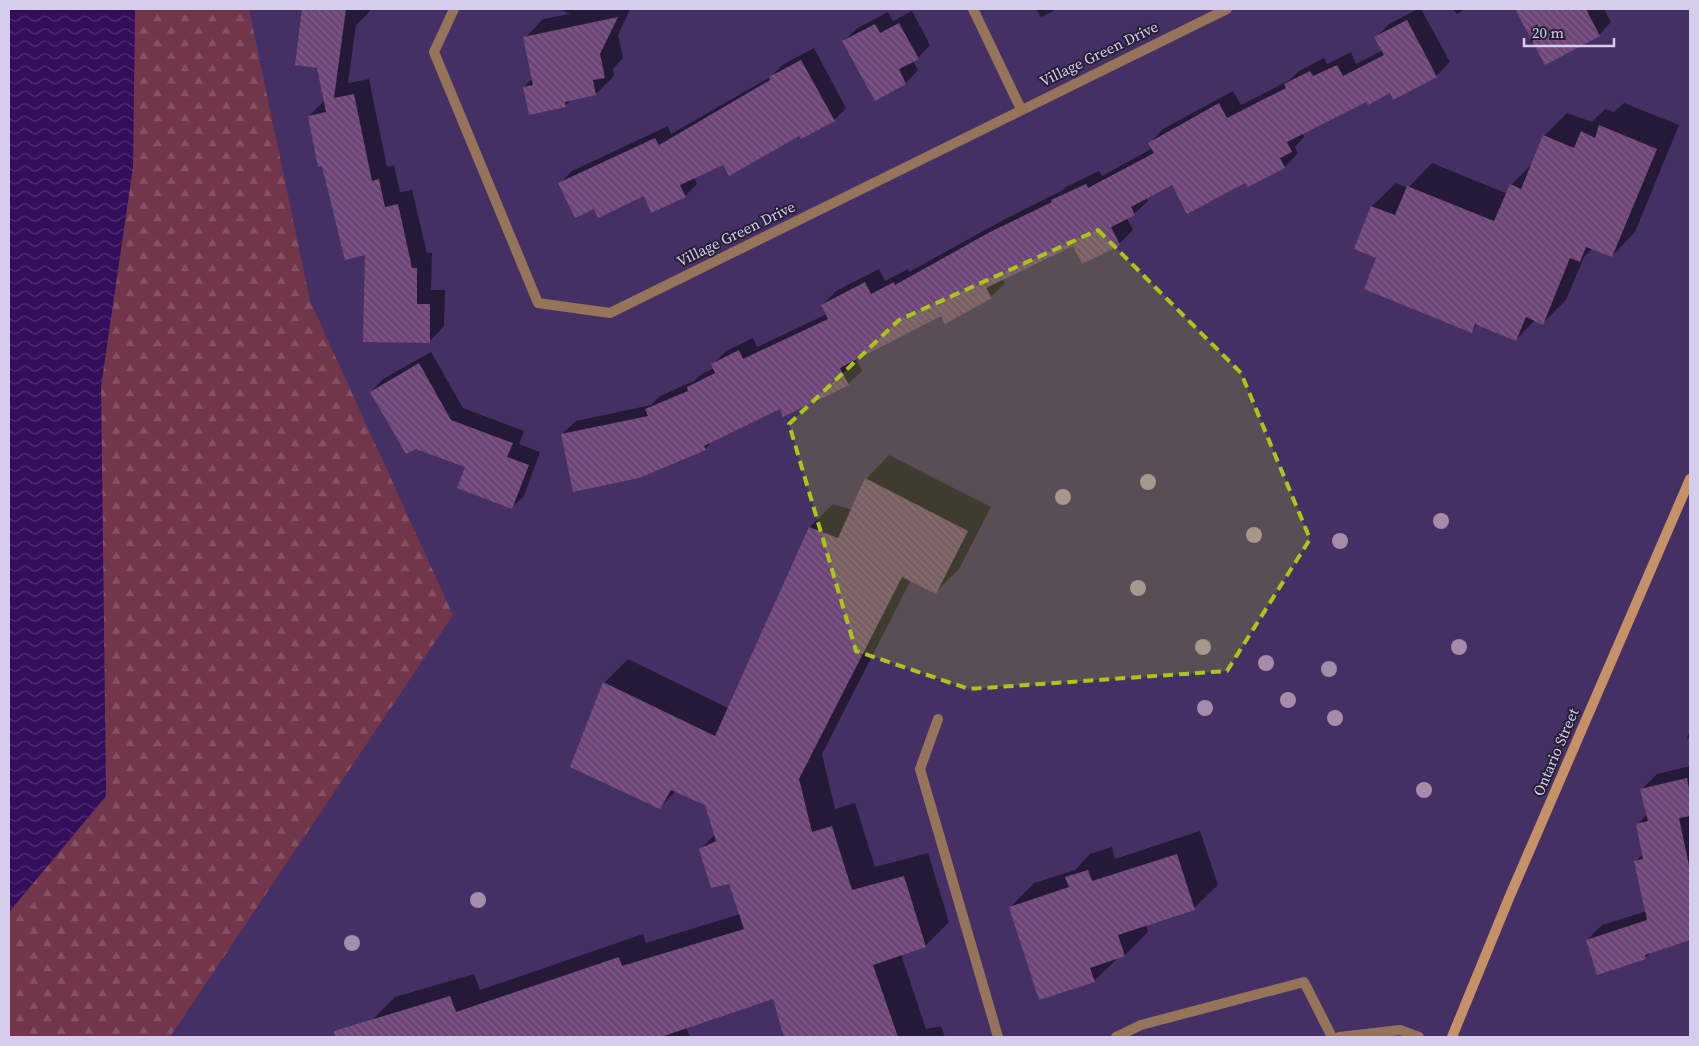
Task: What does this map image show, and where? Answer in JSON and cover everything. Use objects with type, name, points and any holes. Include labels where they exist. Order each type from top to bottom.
[{"type":"main road","name":"Ontario Street","points":[[1452,1037],[1509,898],[1690,479]]},
{"type":"street","name":"Village Green Drive","points":[[454,9],[434,52],[538,303],[610,313],[1020,109],[1227,9]]},
{"type":"street","points":[[973,9],[1020,109]]},
{"type":"street","points":[[938,719],[920,769],[998,1037]]},
{"type":"street","points":[[1116,1037],[1141,1026],[1304,982],[1332,1037]]},
{"type":"street","points":[[1339,1037],[1400,1030],[1419,1037]]},
{"type":"highlighted area","points":[[1098,230],[1241,373],[1310,539],[1227,671],[969,689],[856,651],[789,424],[899,320]]},
{"type":"green space","points":[[135,9],[249,9],[310,301],[453,615],[170,1037],[9,1037],[9,912],[106,796],[101,386],[133,167]]},
{"type":"water","points":[[9,9],[135,9],[133,167],[101,386],[106,796],[9,912]]},
{"type":"building","points":[[302,9],[346,9],[334,98],[354,94],[372,181],[379,179],[385,207],[398,204],[412,268],[417,268],[417,304],[430,304],[430,343],[363,342],[365,255],[345,260],[322,166],[318,167],[308,116],[326,112],[317,68],[295,65]]},
{"type":"building","points":[[1515,9],[1586,9],[1600,36],[1545,65]]},
{"type":"building","points":[[618,17],[600,54],[605,78],[593,80],[596,95],[565,102],[566,107],[529,115],[523,87],[533,85],[523,37]]},
{"type":"building","points":[[1407,20],[1437,77],[1393,100],[1390,93],[1368,105],[1366,102],[1287,142],[1292,152],[1280,158],[1285,168],[1248,187],[1245,183],[1187,214],[1172,185],[1131,207],[1135,215],[1111,227],[1120,245],[1082,264],[1073,246],[986,288],[992,298],[945,324],[941,316],[840,368],[849,385],[783,417],[780,409],[704,446],[706,450],[639,478],[573,492],[561,434],[648,416],[645,409],[688,391],[687,387],[715,373],[711,364],[739,350],[743,359],[828,319],[821,305],[865,282],[871,294],[894,282],[895,285],[990,232],[1052,202],[1051,200],[1086,184],[1088,188],[1154,153],[1148,143],[1219,103],[1227,118],[1286,88],[1284,84],[1310,71],[1313,76],[1337,65],[1343,76],[1384,55],[1374,37]]},
{"type":"building","points":[[899,23],[919,59],[899,69],[906,84],[875,101],[842,41],[875,24],[880,33]]},
{"type":"building","points":[[801,60],[835,121],[801,139],[799,136],[729,176],[723,165],[680,185],[686,197],[651,213],[644,196],[598,218],[594,209],[575,218],[558,183],[655,138],[659,145],[770,80],[769,77]]},
{"type":"building","points":[[1599,125],[1657,149],[1612,257],[1586,247],[1580,262],[1570,258],[1543,325],[1526,317],[1516,341],[1475,324],[1472,333],[1364,289],[1376,258],[1354,249],[1371,206],[1395,215],[1407,186],[1494,221],[1510,184],[1521,189],[1543,135],[1574,148],[1581,131],[1595,138]]},
{"type":"building","points":[[419,363],[451,420],[513,443],[507,457],[529,465],[512,509],[457,488],[465,467],[416,449],[406,454],[370,392]]},
{"type":"building","points":[[865,478],[968,531],[936,594],[902,577],[799,779],[812,832],[832,826],[852,890],[904,876],[926,947],[873,965],[898,1037],[784,1037],[773,999],[661,1037],[335,1037],[334,1031],[450,996],[456,1012],[619,957],[622,966],[744,929],[729,884],[711,888],[699,849],[716,841],[705,805],[671,790],[660,809],[570,767],[603,682],[715,736],[809,527],[838,538]]},
{"type":"building","points":[[1687,778],[1690,795],[1690,816],[1679,818],[1690,870],[1690,940],[1645,955],[1646,959],[1597,975],[1586,940],[1647,920],[1634,861],[1643,859],[1636,824],[1648,821],[1640,789]]},
{"type":"building","points":[[1177,854],[1195,910],[1118,935],[1125,956],[1090,968],[1095,982],[1039,1000],[1009,907],[1069,887],[1065,877],[1088,870],[1092,881]]}]
